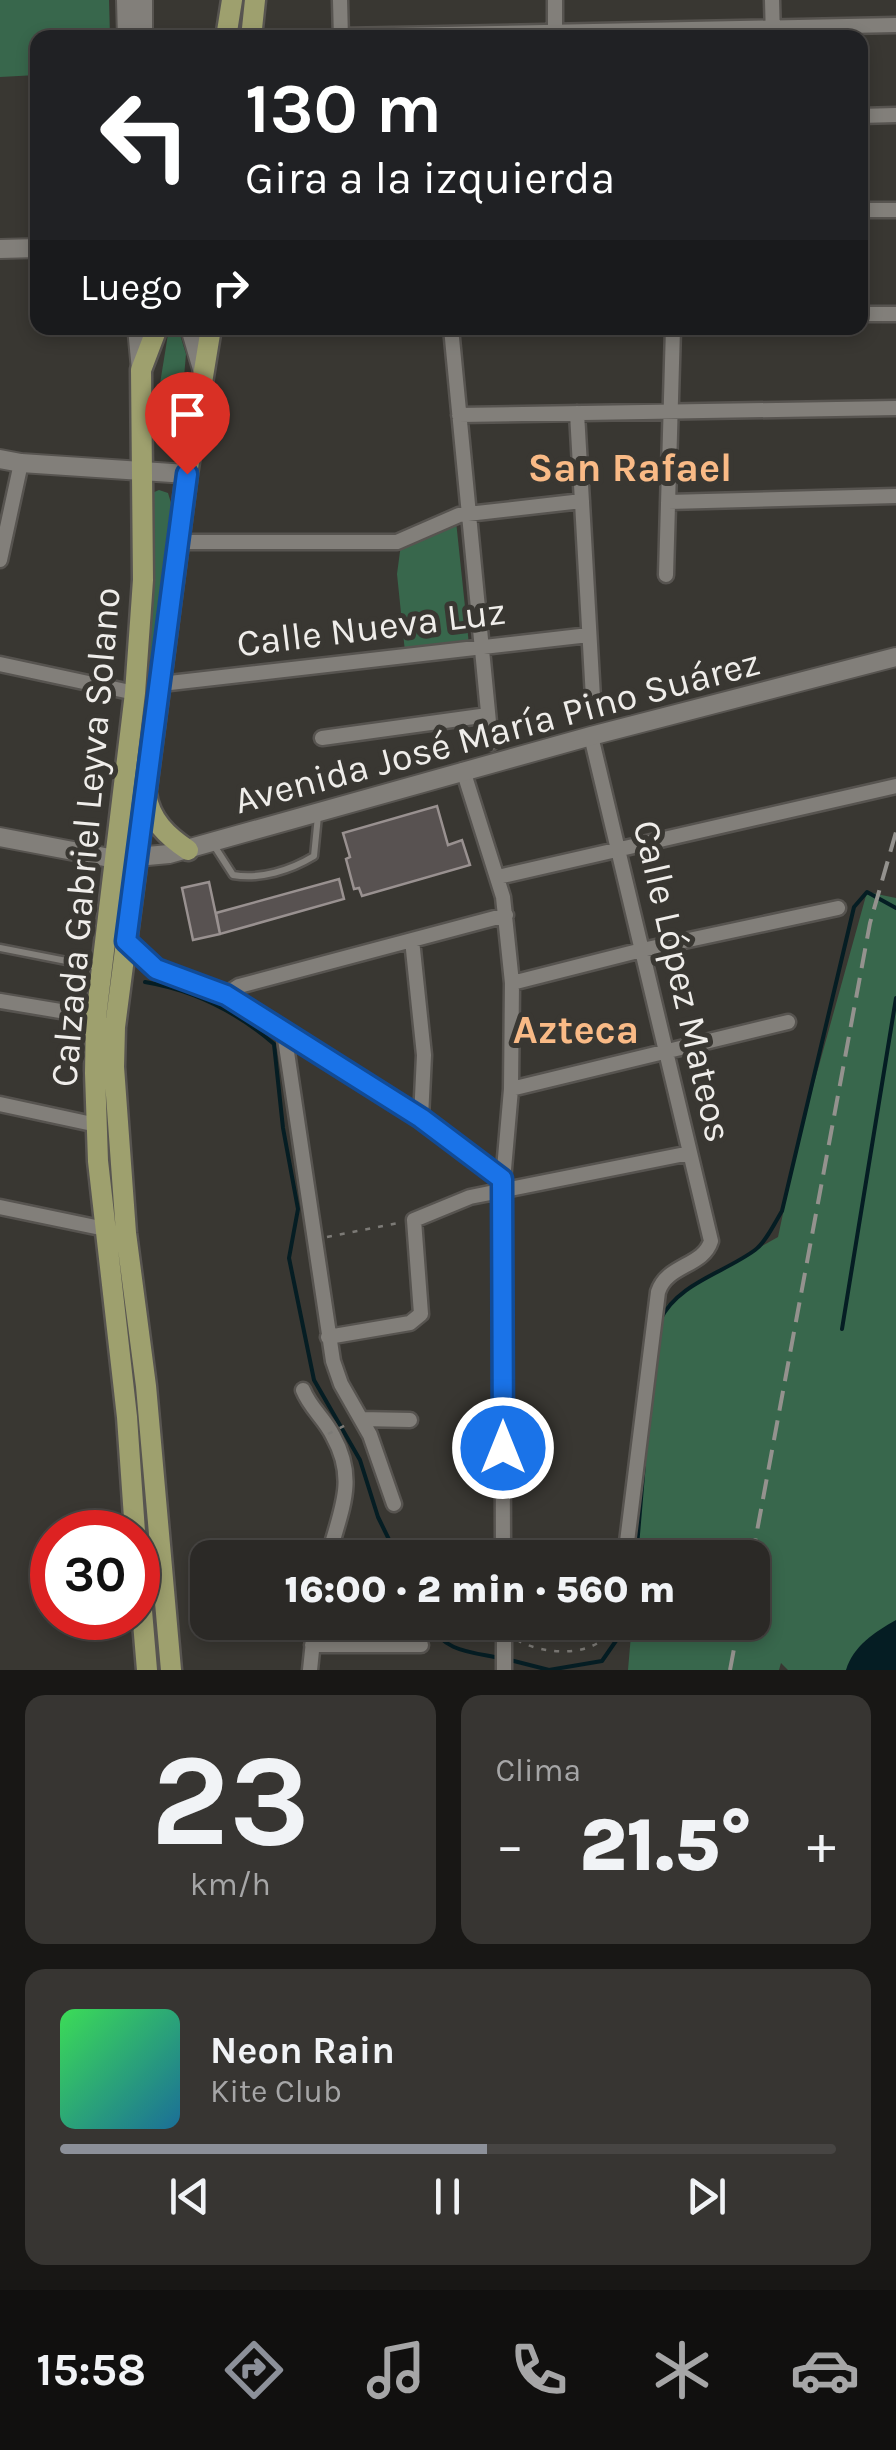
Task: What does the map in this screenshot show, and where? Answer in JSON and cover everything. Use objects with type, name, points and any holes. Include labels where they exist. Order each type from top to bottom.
[{"type":"main road","points":[[227,30],[232,0]]},
{"type":"main road","points":[[252,30],[255,0]]},
{"type":"main road","name":"Calzada Gabriel Leyva Solano","points":[[115,1231],[115,1026],[126,941],[125,859],[143,580],[141,370],[154,335]]},
{"type":"main road","name":"Calzada Gabriel Leyva Solano","points":[[136,1510],[138,1444],[146,1386],[96,1125],[96,1017],[125,859],[146,788],[209,335]]},
{"type":"main road","points":[[146,788],[150,809],[164,832],[188,850]]},
{"type":"main road","name":"Calzada Gabriel Leyva Solano","points":[[138,1444],[171,1670]]},
{"type":"main road","points":[[144,1640],[147,1670]]},
{"type":"street","points":[[126,0],[127,30]]},
{"type":"street","points":[[143,0],[143,30]]},
{"type":"street","points":[[340,0],[341,30]]},
{"type":"street","points":[[555,0],[555,30]]},
{"type":"street","points":[[772,0],[773,30]]},
{"type":"street","points":[[808,30],[896,25]]},
{"type":"street","points":[[868,116],[896,115]]},
{"type":"street","points":[[868,210],[896,210]]},
{"type":"street","points":[[0,249],[30,248]]},
{"type":"street","points":[[868,314],[896,314]]},
{"type":"street","points":[[138,335],[141,370]]},
{"type":"street","points":[[192,335],[202,369]]},
{"type":"street","points":[[451,335],[491,744]]},
{"type":"street","points":[[666,575],[673,335]]},
{"type":"street","points":[[459,415],[896,408]]},
{"type":"street","points":[[577,413],[592,698]]},
{"type":"street","points":[[0,459],[187,474]]},
{"type":"street","points":[[0,560],[21,463]]},
{"type":"street","points":[[668,502],[896,496]]},
{"type":"street","points":[[180,542],[397,542],[459,514],[582,501]]},
{"type":"street","name":"Calle Nueva Luz","points":[[161,684],[589,635]]},
{"type":"street","name":"Avenida José María Pino Suárez","points":[[125,859],[188,850],[463,770],[896,657]]},
{"type":"street","points":[[0,664],[134,693]]},
{"type":"street","points":[[322,738],[488,715]]},
{"type":"street","name":"Calle López Mateos","points":[[591,736],[711,1241],[707,1252],[664,1277],[658,1292],[627,1540]]},
{"type":"street","points":[[463,770],[498,877],[512,984],[511,1089],[502,1185],[503,1540]]},
{"type":"street","points":[[498,877],[896,786]]},
{"type":"street","points":[[0,837],[125,859]]},
{"type":"street","points":[[512,984],[642,950],[838,908]]},
{"type":"street","points":[[226,995],[239,986],[506,916]]},
{"type":"street","points":[[412,940],[424,1054],[421,1118]]},
{"type":"street","points":[[126,941],[156,969],[226,995],[421,1118],[502,1185]]},
{"type":"street","points":[[0,1000],[96,1017]]},
{"type":"street","points":[[511,1089],[788,1022]]},
{"type":"street","points":[[284,1032],[328,1337],[354,1421],[375,1447],[394,1504]]},
{"type":"street","points":[[0,1104],[96,1125]]},
{"type":"street","points":[[328,1337],[410,1323],[421,1314],[414,1220],[502,1185],[690,1153]]},
{"type":"street","points":[[0,1207],[115,1231]]},
{"type":"street","points":[[303,1390],[334,1438],[348,1472],[333,1540]]},
{"type":"street","points":[[354,1421],[410,1420]]},
{"type":"street","points":[[310,1670],[313,1640]]},
{"type":"street","points":[[504,1640],[504,1670]]},
{"type":"street","points":[[312,1646],[421,1644]]},
{"type":"lane","points":[[212,843],[233,875],[259,876],[283,870],[314,856],[319,812]]},
{"type":"lane","points":[[0,948],[102,968]]},
{"type":"path","points":[[316,1239],[414,1220]]},
{"type":"path","points":[[328,1434],[354,1421]]},
{"type":"path","points":[[519,1640],[541,1650],[568,1650],[596,1645],[601,1640]]},
{"type":"green space","points":[[0,0],[109,0],[110,30],[30,30],[30,75],[0,77]]},
{"type":"green space","points":[[168,335],[180,335],[186,354],[179,435],[173,442],[156,440],[152,433]]},
{"type":"green space","points":[[152,493],[168,493],[172,506],[166,606],[131,830],[149,683]]},
{"type":"green space","points":[[456,521],[469,645],[405,652],[397,574],[401,544]]},
{"type":"green space","points":[[867,892],[896,898],[896,1670],[788,1670],[781,1663],[779,1670],[628,1670],[631,1640],[770,1640],[770,1540],[638,1540],[652,1358],[667,1305],[703,1279],[778,1237],[800,1134]]},
{"type":"water","points":[[896,1620],[896,1670],[846,1670],[859,1647]]},
{"type":"building","points":[[437,806],[448,845],[462,840],[470,865],[362,896],[359,888],[354,889],[343,833]]},
{"type":"building","points":[[339,879],[344,899],[220,934],[216,913]]},
{"type":"building","points":[[209,882],[220,934],[193,940],[182,888]]},
{"type":"waterway","points":[[660,1320],[668,1307],[690,1288],[759,1247],[782,1211],[854,907],[867,892],[896,908]]},
{"type":"waterway","points":[[145,982],[214,1004],[274,1044],[283,1128],[298,1209],[289,1258],[314,1380],[360,1460],[389,1540]]},
{"type":"waterway","points":[[842,1329],[896,998]]},
{"type":"waterway","points":[[638,1540],[644,1463]]},
{"type":"waterway","points":[[443,1640],[468,1652],[500,1658]]},
{"type":"waterway","points":[[510,1660],[549,1670],[602,1661],[617,1640]]},
{"type":"railway","points":[[755,1540],[870,923],[896,832]]},
{"type":"railway","points":[[730,1670],[736,1640]]},
{"type":"district","name":"San Rafael","points":[[630,467]]},
{"type":"district","name":"Azteca","points":[[576,1029]]},
{"type":"route","points":[[187,474],[126,941],[156,969],[226,995],[421,1118],[502,1179],[503,1448]]}]
